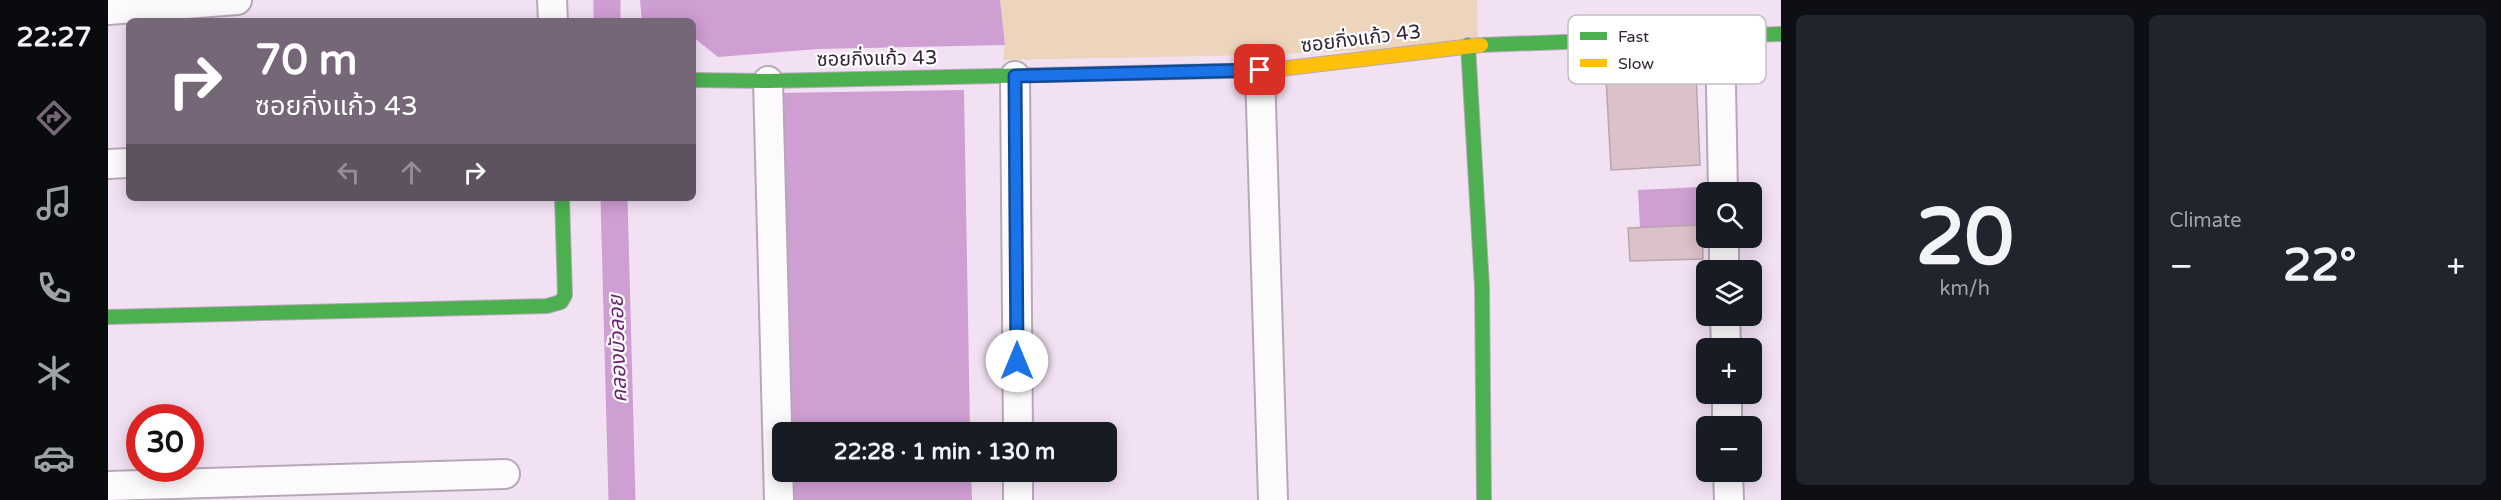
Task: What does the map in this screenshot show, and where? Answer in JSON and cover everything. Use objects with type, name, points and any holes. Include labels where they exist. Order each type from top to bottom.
[{"type":"street","points":[[108,9],[237,0]]},
{"type":"street","points":[[552,0],[553,18]]},
{"type":"street","name":"ซอยกิ่งแก้ว 43","points":[[1766,34],[1781,34]]},
{"type":"street","name":"ซอยกิ่งแก้ว 43","points":[[696,80],[768,81],[1260,70],[1468,45],[1568,41]]},
{"type":"street","points":[[1468,45],[1482,287],[1484,500]]},
{"type":"street","points":[[1260,70],[1273,500]]},
{"type":"street","points":[[1015,76],[1018,422]]},
{"type":"street","points":[[768,81],[779,500]]},
{"type":"street","points":[[1721,84],[1723,182]]},
{"type":"street","points":[[108,164],[126,163]]},
{"type":"street","points":[[108,317],[547,306],[561,302],[565,295],[562,201]]},
{"type":"street","points":[[108,486],[505,474]]},
{"type":"street","points":[[1018,482],[1018,500]]},
{"type":"street","points":[[1728,482],[1729,500]]},
{"type":"shaded area","points":[[640,0],[1000,0],[1005,45],[818,49],[718,57],[696,39],[696,18],[642,18]]},
{"type":"shaded area","points":[[1000,0],[1477,0],[1478,45],[1258,55],[1003,60],[1005,45]]},
{"type":"shaded area","points":[[964,90],[970,422],[784,422],[776,93]]},
{"type":"shaded area","points":[[1696,187],[1696,225],[1640,228],[1638,190]]},
{"type":"shaded area","points":[[785,482],[971,482],[972,500],[786,500]]},
{"type":"building","points":[[1606,84],[1696,84],[1700,165],[1611,170]]},
{"type":"building","points":[[1696,225],[1696,248],[1703,248],[1703,259],[1630,261],[1628,228]]},
{"type":"waterway","name":"คลองบัวลอย","points":[[607,0],[607,18]]},
{"type":"waterway","name":"คลองบัวลอย","points":[[614,201],[622,500]]},
{"type":"traffic: fast","points":[[1766,35],[1781,34]]},
{"type":"traffic: fast","points":[[1481,45],[1568,42]]},
{"type":"traffic: fast","points":[[1468,45],[1482,287],[1484,500]]},
{"type":"traffic: fast","points":[[696,80],[768,81],[1271,70]]},
{"type":"traffic: fast","points":[[108,317],[547,306],[561,302],[565,295],[562,201]]},
{"type":"traffic: slow","points":[[1271,70],[1481,45]]},
{"type":"route","points":[[1017,361],[1015,76],[1260,70]]}]
